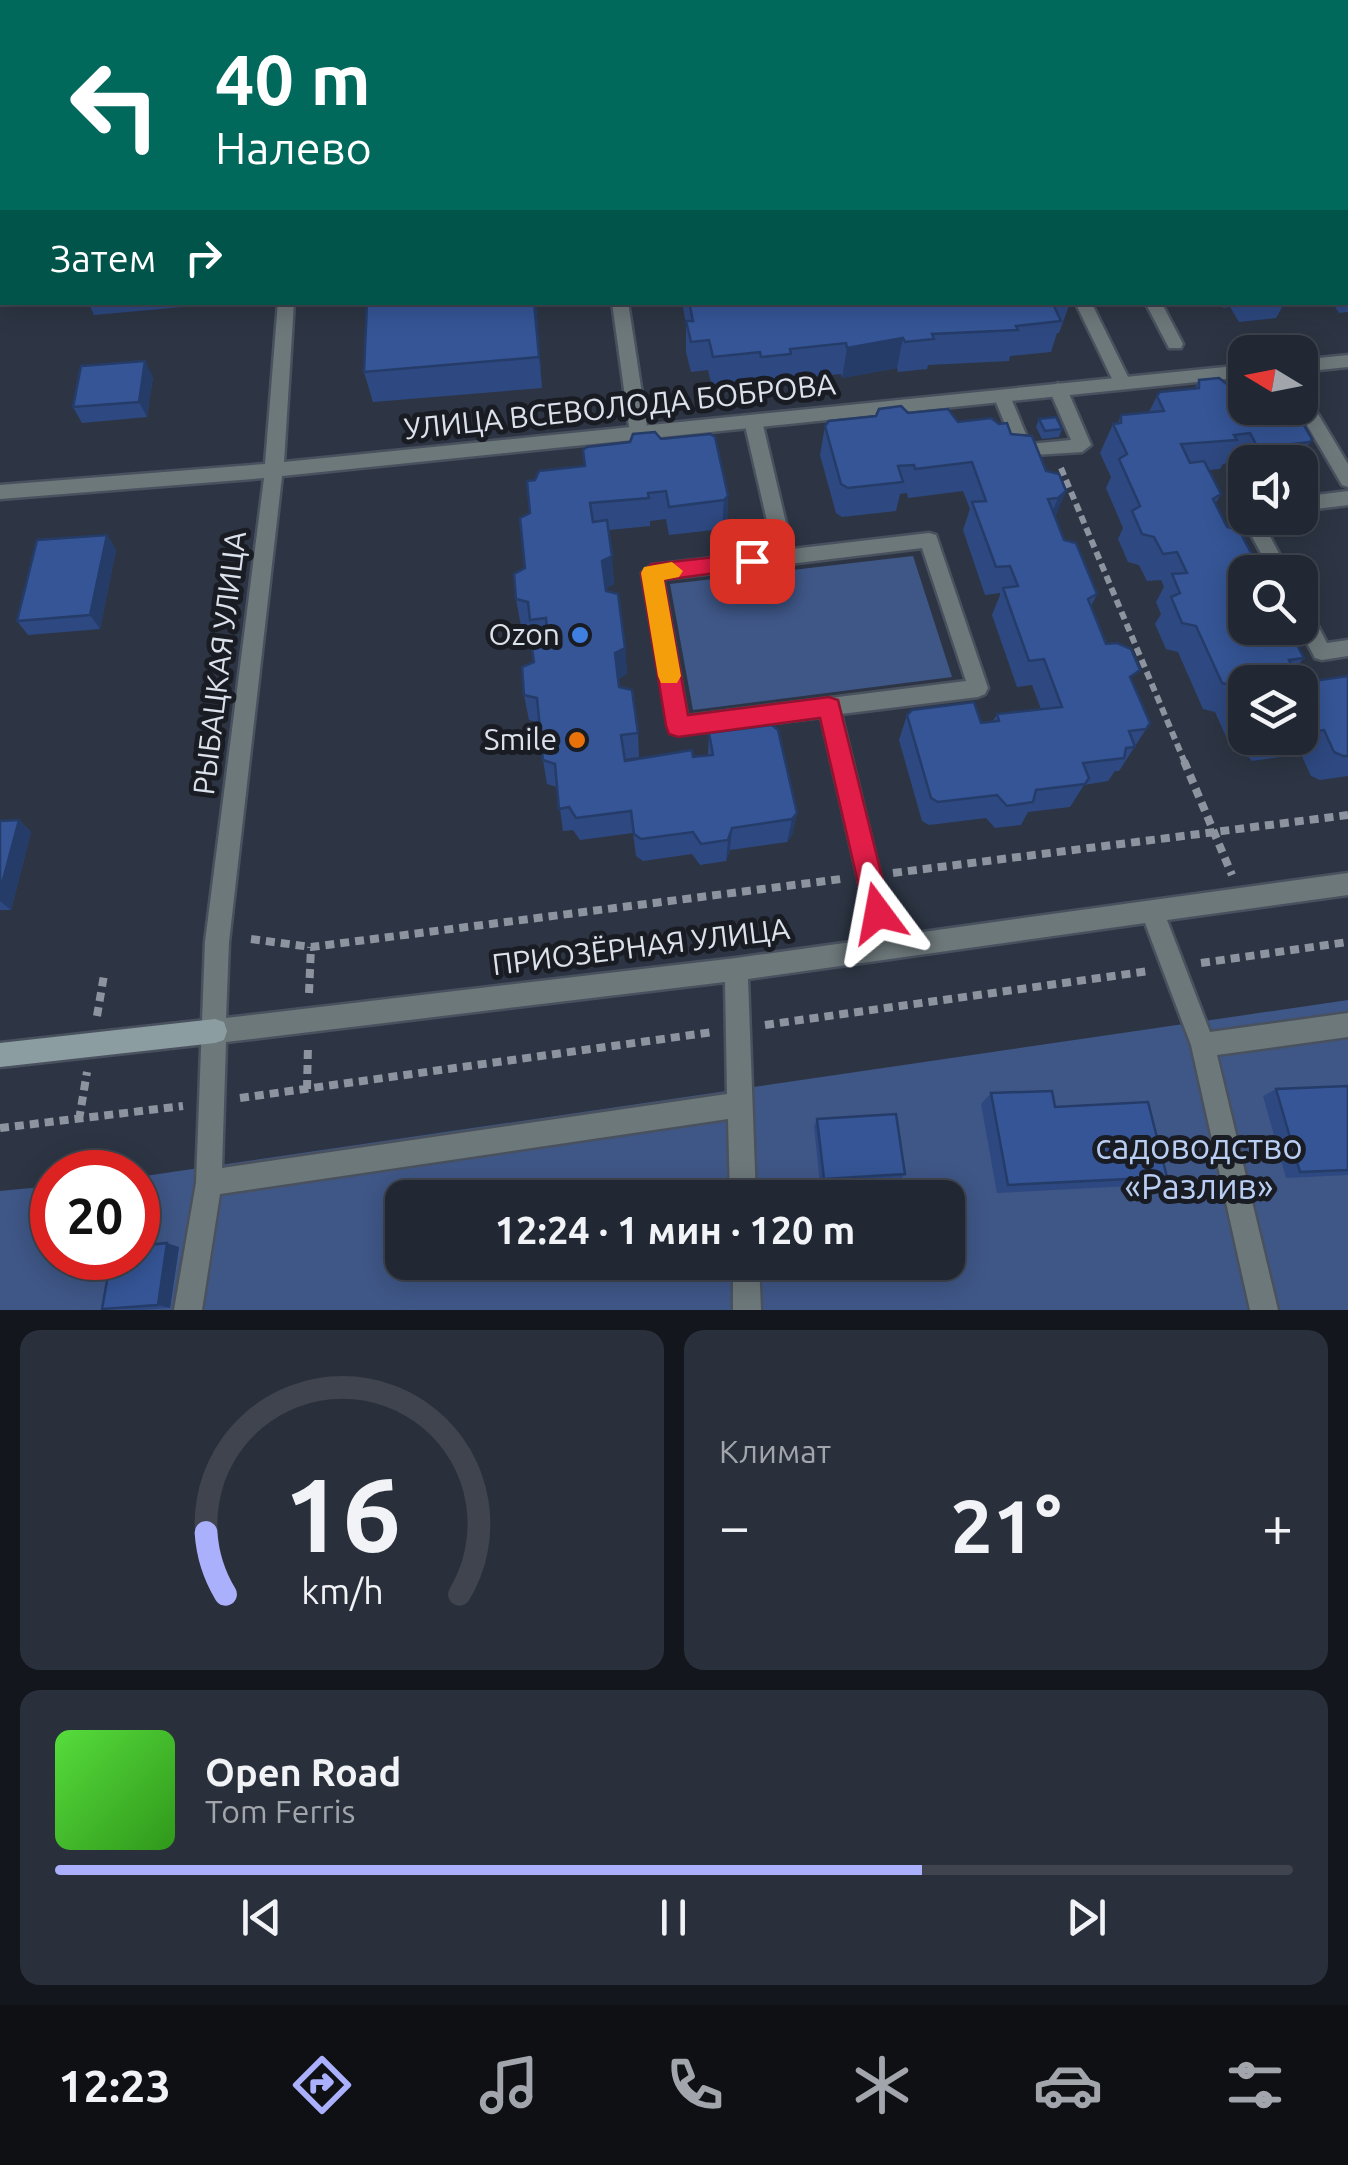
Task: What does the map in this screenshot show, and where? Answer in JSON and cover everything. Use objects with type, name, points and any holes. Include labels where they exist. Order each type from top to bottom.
[{"type":"street","name":"РЫБАЦКАЯ УЛИЦА","points":[[188,1310],[209,1183],[217,942],[274,470],[286,305]]},
{"type":"street","points":[[620,305],[639,432]]},
{"type":"street","points":[[1084,305],[1122,383]]},
{"type":"street","points":[[1155,305],[1175,344]]},
{"type":"street","points":[[1318,364],[1348,361]]},
{"type":"street","name":"УЛИЦА ВСЕВОЛОДА БОБРОВА","points":[[0,492],[274,470],[1228,373]]},
{"type":"street","points":[[1002,395],[1024,451],[1082,445],[1058,389]]},
{"type":"street","points":[[753,421],[785,557]]},
{"type":"street","points":[[1316,425],[1348,480]]},
{"type":"street","points":[[1318,502],[1348,498]]},
{"type":"street","points":[[929,540],[978,688],[829,707],[678,726],[652,573],[929,540]]},
{"type":"street","points":[[1318,644],[1322,652],[1348,648]]},
{"type":"street","points":[[829,707],[886,948]]},
{"type":"street","name":"ПРИОЗЁРНАЯ УЛИЦА","points":[[0,1054],[736,969],[1348,884]]},
{"type":"street","points":[[1152,910],[1202,1045],[1264,1310]]},
{"type":"street","points":[[736,969],[743,1180]]},
{"type":"street","points":[[1202,1045],[1348,1024]]},
{"type":"street","points":[[209,1183],[740,1105]]},
{"type":"street","points":[[746,1280],[747,1310]]},
{"type":"path","points":[[1052,448],[1242,898]]},
{"type":"path","points":[[878,875],[1348,815]]},
{"type":"path","points":[[250,938],[310,947],[858,877]]},
{"type":"path","points":[[0,1128],[213,1102],[1348,942]]},
{"type":"green space","points":[[913,556],[952,677],[693,710],[670,584]]},
{"type":"green space","name":"садоводство «Разлив»","points":[[1348,1000],[1348,1310],[0,1310],[0,1191],[30,1188],[30,1280],[160,1280],[160,1174]]},
{"type":"building","points":[[367,305],[534,305],[539,357],[364,372]]},
{"type":"building","points":[[690,305],[1053,305],[1061,321],[1016,326],[1018,330],[932,334],[934,339],[905,342],[903,338],[847,348],[846,343],[790,349],[791,354],[761,357],[760,352],[713,357],[709,340],[691,342],[686,321],[693,321]]},
{"type":"building","points":[[145,361],[139,402],[73,407],[81,366]]},
{"type":"building","points":[[1219,378],[1228,385],[1228,425],[1304,425],[1312,439],[1256,445],[1250,433],[1234,435],[1237,440],[1181,444],[1190,463],[1204,461],[1221,494],[1213,499],[1228,535],[1242,535],[1252,555],[1228,555],[1228,645],[1297,645],[1304,658],[1289,660],[1292,665],[1228,665],[1228,684],[1222,683],[1196,626],[1182,623],[1171,597],[1180,593],[1172,574],[1187,573],[1177,552],[1163,554],[1154,537],[1142,534],[1132,511],[1140,506],[1119,459],[1127,454],[1113,424],[1121,423],[1121,415],[1164,411],[1157,396],[1160,392],[1199,388],[1199,380]]},
{"type":"building","points":[[901,406],[908,413],[948,409],[958,422],[991,418],[999,424],[1007,423],[1011,434],[1032,436],[1046,471],[1059,474],[1066,491],[1058,498],[1048,499],[1064,540],[1076,543],[1097,594],[1088,599],[1106,644],[1117,643],[1131,649],[1140,670],[1130,677],[1150,723],[1146,729],[1129,731],[1135,747],[1126,748],[1124,758],[1083,763],[1089,778],[1085,784],[1036,790],[1033,802],[1007,806],[997,795],[938,802],[931,798],[907,715],[912,710],[974,702],[981,723],[999,721],[997,714],[1062,707],[1044,659],[1029,661],[1003,588],[1018,586],[1010,566],[996,567],[972,502],[986,501],[972,462],[915,469],[914,465],[898,466],[903,482],[848,488],[841,484],[825,426],[829,421],[876,416],[879,409]]},
{"type":"building","points":[[1056,417],[1062,429],[1045,431],[1039,419]]},
{"type":"building","points":[[655,432],[661,439],[710,434],[715,437],[728,496],[724,500],[669,507],[666,491],[648,493],[649,498],[590,503],[593,522],[607,520],[612,556],[602,561],[606,591],[618,594],[625,648],[615,653],[619,687],[632,690],[638,733],[621,735],[625,761],[692,750],[693,757],[713,755],[709,733],[772,725],[778,730],[797,813],[792,819],[732,828],[728,840],[701,844],[693,832],[641,839],[634,834],[631,811],[576,818],[569,807],[559,809],[555,764],[543,760],[537,698],[524,695],[522,667],[534,662],[531,642],[548,641],[546,618],[530,620],[528,602],[516,599],[514,574],[525,568],[520,518],[530,513],[527,481],[535,480],[539,471],[585,466],[583,450],[587,447],[630,442],[633,434]]},
{"type":"building","points":[[107,535],[90,615],[17,621],[37,540]]},
{"type":"building","points":[[1348,676],[1348,756],[1334,752],[1324,730],[1318,731],[1318,680]]},
{"type":"building","points":[[19,820],[0,891],[0,821]]},
{"type":"building","points":[[1348,1086],[1348,1170],[1300,1172],[1276,1089]]},
{"type":"building","points":[[1052,1091],[1055,1107],[1148,1102],[1167,1177],[1008,1185],[991,1093]]},
{"type":"building","points":[[896,1114],[905,1174],[824,1179],[817,1119]]},
{"type":"building","points":[[167,1243],[158,1305],[102,1309],[107,1280],[160,1280],[160,1244]]},
{"type":"slow traffic","points":[[669,676],[652,573],[672,571]]},
{"type":"place","name":"Ozon","points":[[580,635]]},
{"type":"place","name":"Smile","points":[[577,740]]},
{"type":"route","points":[[752,561],[652,573],[678,726],[829,707],[878,913]]}]
